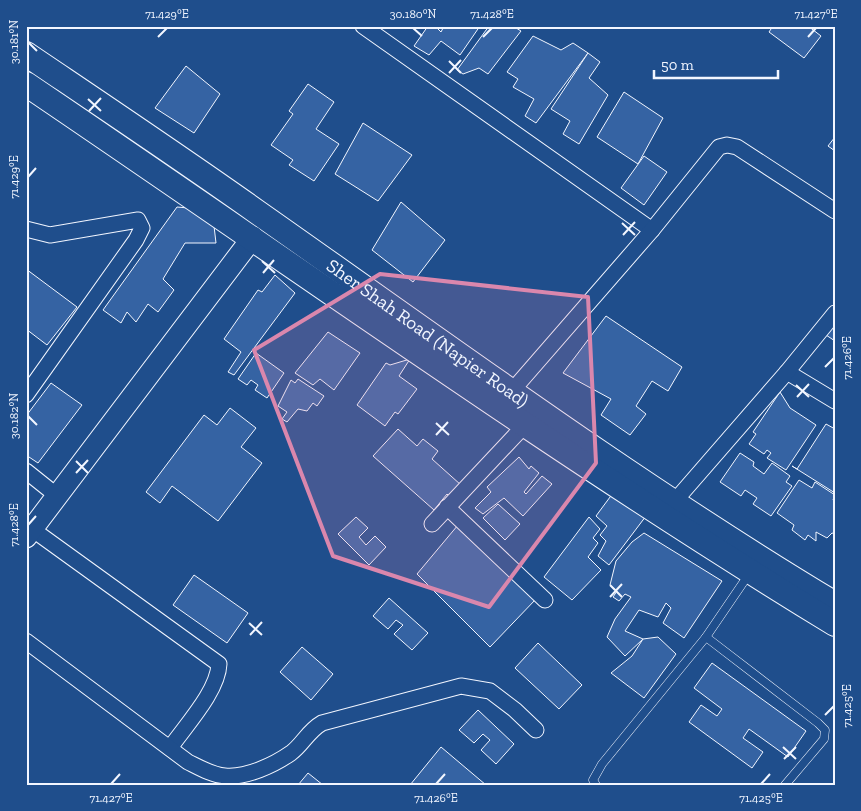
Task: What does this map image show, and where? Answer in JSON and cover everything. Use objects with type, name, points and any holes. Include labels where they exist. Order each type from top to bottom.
[{"type":"main road","name":"Sher Shah Road (Napier Road)","points":[[26,54],[256,211],[511,392],[674,502],[835,604]]},
{"type":"main road","name":"Sher Shah Road (Napier Road)","points":[[26,84],[253,237],[524,426],[750,572],[835,624]]},
{"type":"street","points":[[363,26],[652,230]]},
{"type":"street","points":[[511,392],[652,230],[719,147],[727,145],[737,147],[835,211]]},
{"type":"street","points":[[26,229],[50,235],[138,220],[142,228],[136,240],[26,395]]},
{"type":"street","points":[[170,748],[212,688],[218,677],[219,664],[29,533],[253,237]]},
{"type":"street","points":[[674,502],[787,372],[835,313]]},
{"type":"street","points":[[787,372],[835,401]]},
{"type":"street","points":[[432,524],[524,426]]},
{"type":"street","points":[[26,471],[56,495]]},
{"type":"street","points":[[447,507],[545,600]]},
{"type":"street","points":[[26,641],[170,748],[205,771],[226,776],[257,771],[292,752],[311,729],[322,723],[461,686],[490,692],[501,698],[536,730]]},
{"type":"lane","points":[[592,783],[602,764],[706,637],[750,572]]},
{"type":"lane","points":[[706,637],[818,722],[825,730],[824,740],[784,785]]},
{"type":"highlighted area","points":[[380,274],[588,297],[596,463],[489,607],[333,556],[254,350]]},
{"type":"building","points":[[428,26],[435,26],[441,32],[444,26],[480,26],[460,55],[441,41],[429,55],[414,46]]},
{"type":"building","points":[[489,26],[513,26],[521,31],[488,74],[479,68],[463,74],[457,70]]},
{"type":"building","points":[[773,26],[808,26],[821,36],[804,58],[769,32]]},
{"type":"building","points":[[533,36],[561,50],[573,43],[588,53],[536,123],[525,116],[534,99],[513,87],[518,79],[507,72]]},
{"type":"building","points":[[588,53],[600,62],[589,78],[608,95],[579,144],[563,134],[570,121],[551,109]]},
{"type":"building","points":[[186,66],[220,94],[194,133],[155,108]]},
{"type":"building","points":[[308,84],[334,102],[316,129],[339,144],[314,181],[289,165],[293,160],[271,145],[293,114],[289,111]]},
{"type":"building","points":[[624,92],[663,118],[638,164],[597,137]]},
{"type":"building","points":[[363,123],[412,155],[378,201],[335,174]]},
{"type":"building","points":[[835,137],[835,151],[828,146]]},
{"type":"building","points":[[644,156],[667,172],[644,205],[621,188]]},
{"type":"building","points":[[401,202],[445,240],[413,282],[372,250]]},
{"type":"building","points":[[177,207],[200,209],[214,226],[216,243],[185,243],[163,279],[174,290],[158,312],[148,304],[136,322],[127,312],[121,323],[103,310]]},
{"type":"building","points":[[26,269],[77,307],[47,345],[26,329]]},
{"type":"building","points":[[275,275],[295,293],[234,375],[228,372],[241,352],[224,339],[258,290],[262,292]]},
{"type":"building","points":[[606,316],[682,367],[668,391],[652,381],[636,406],[646,414],[630,435],[601,415],[611,399],[563,373]]},
{"type":"building","points":[[835,324],[835,341],[826,335]]},
{"type":"building","points":[[328,332],[360,353],[334,390],[320,379],[313,385],[295,373]]},
{"type":"building","points":[[256,353],[284,373],[267,398],[255,390],[258,385],[251,380],[247,385],[238,379]]},
{"type":"building","points":[[410,359],[399,376],[417,389],[398,414],[395,412],[385,426],[357,405],[386,363],[390,365]]},
{"type":"building","points":[[298,379],[324,396],[317,406],[313,403],[307,411],[298,409],[287,422],[282,419],[287,412],[278,406],[291,380],[295,383]]},
{"type":"building","points":[[51,383],[82,405],[38,463],[26,455],[26,416]]},
{"type":"building","points":[[780,392],[790,408],[816,425],[786,470],[767,458],[771,453],[767,450],[764,454],[749,444],[756,434],[753,432]]},
{"type":"building","points":[[230,408],[256,428],[241,447],[262,463],[218,521],[172,486],[160,503],[146,492],[204,415],[217,425]]},
{"type":"building","points":[[826,424],[835,429],[835,493],[792,466],[797,469]]},
{"type":"building","points":[[398,429],[417,446],[423,439],[438,451],[432,459],[461,485],[450,497],[447,494],[434,510],[373,456]]},
{"type":"building","points":[[740,453],[754,462],[753,466],[764,474],[772,463],[790,476],[786,482],[792,486],[771,516],[753,504],[757,498],[745,490],[741,496],[720,482]]},
{"type":"building","points":[[519,457],[529,469],[531,466],[539,473],[524,492],[526,494],[542,476],[552,484],[523,516],[504,498],[483,514],[475,508],[491,492],[487,487]]},
{"type":"building","points":[[799,480],[812,488],[815,482],[835,495],[833,500],[835,501],[835,534],[832,533],[827,538],[816,532],[816,541],[808,535],[805,540],[792,530],[794,525],[777,513]]},
{"type":"building","points":[[613,493],[646,516],[609,565],[598,556],[606,541],[600,535],[607,526],[596,516]]},
{"type":"building","points":[[498,504],[520,524],[505,540],[483,518]]},
{"type":"building","points":[[356,517],[368,528],[359,537],[366,545],[375,536],[386,547],[369,565],[338,534]]},
{"type":"building","points":[[589,517],[600,529],[593,538],[598,543],[588,557],[601,570],[572,600],[544,577]]},
{"type":"building","points":[[458,525],[536,599],[490,647],[417,574]]},
{"type":"building","points":[[644,533],[722,581],[684,638],[663,623],[671,608],[666,603],[658,617],[639,610],[625,631],[643,639],[625,656],[607,637],[615,619],[631,597],[625,594],[619,601],[613,597],[617,591],[610,585],[616,561],[632,542]]},
{"type":"building","points":[[194,575],[248,613],[227,643],[173,605]]},
{"type":"building","points":[[389,598],[428,633],[412,650],[394,634],[403,625],[396,620],[388,629],[373,616]]},
{"type":"building","points":[[658,637],[676,654],[644,698],[611,673],[632,656],[643,639]]},
{"type":"building","points":[[538,643],[582,685],[559,709],[515,668]]},
{"type":"building","points":[[302,647],[333,674],[311,700],[280,672]]},
{"type":"building","points":[[712,663],[806,731],[788,757],[749,729],[743,738],[763,752],[752,768],[689,722],[701,705],[717,716],[722,709],[694,688]]},
{"type":"building","points":[[478,710],[514,744],[496,764],[481,750],[490,740],[483,734],[474,743],[459,730]]},
{"type":"building","points":[[441,747],[486,785],[410,785]]},
{"type":"building","points":[[308,773],[323,785],[298,785]]}]
